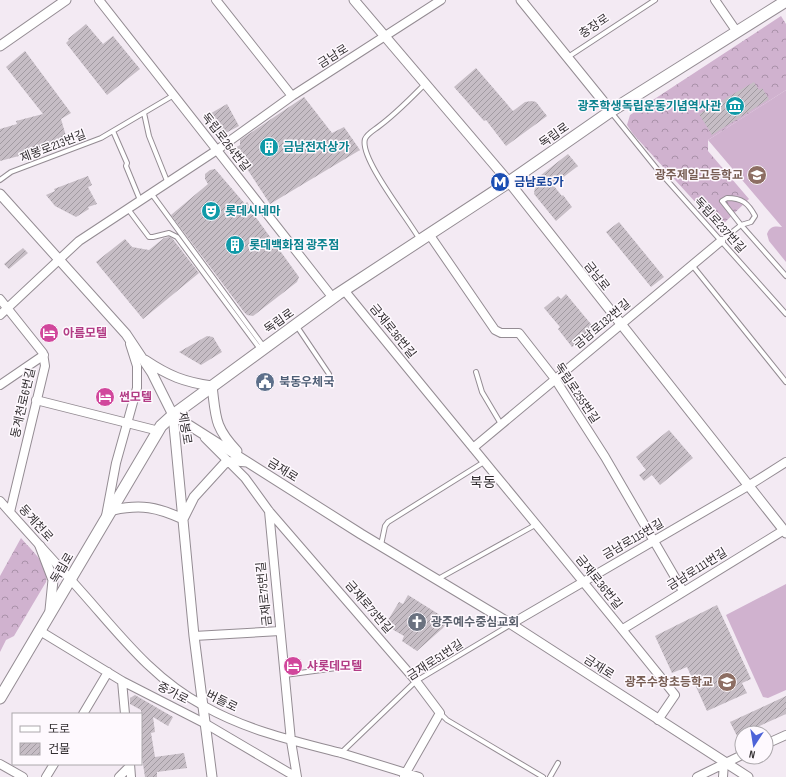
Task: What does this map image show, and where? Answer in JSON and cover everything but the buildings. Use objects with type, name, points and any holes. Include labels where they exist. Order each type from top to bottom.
[{"type":"main road","name":"독립로","points":[[0,698],[159,431],[173,414],[344,290],[509,182],[610,111],[786,1]]},
{"type":"street","points":[[0,46],[66,0]]},
{"type":"street","name":"독립로264번길","points":[[99,0],[333,298]]},
{"type":"street","points":[[216,0],[292,96]]},
{"type":"street","name":"금남로","points":[[354,0],[509,182],[785,531]]},
{"type":"street","name":"금남로","points":[[216,150],[292,96],[441,0]]},
{"type":"street","points":[[521,0],[610,111]]},
{"type":"street","points":[[715,0],[737,32]]},
{"type":"street","points":[[0,315],[9,309],[79,241],[167,181],[216,150]]},
{"type":"street","name":"제봉로","points":[[0,194],[126,334],[141,357],[173,414],[194,636],[212,777]]},
{"type":"street","name":"독립로255번길","points":[[424,237],[495,330],[501,333],[519,332],[554,379],[605,457],[683,591]]},
{"type":"street","name":"금남로132번길","points":[[473,448],[620,324],[721,242]]},
{"type":"street","name":"금재로36번길","points":[[344,290],[484,462],[623,629],[675,695],[658,720]]},
{"type":"street","name":"동계천로6번길","points":[[0,299],[44,354],[45,366],[10,512]]},
{"type":"street","points":[[105,524],[116,463],[137,388],[138,376],[134,355],[126,334]]},
{"type":"street","points":[[0,385],[44,354]]},
{"type":"street","points":[[141,357],[176,378],[190,383],[212,386],[217,420],[222,434],[249,463]]},
{"type":"street","points":[[36,400],[159,431]]},
{"type":"street","name":"금재로","points":[[173,414],[381,546],[511,624],[724,763],[748,777]]},
{"type":"street","name":"금재로73번길","points":[[196,429],[245,478],[269,511],[416,681],[440,713]]},
{"type":"street","points":[[113,510],[131,506],[148,507],[164,511],[183,519],[194,497],[228,461],[249,463]]},
{"type":"street","name":"금남로115번길","points":[[511,624],[748,486],[786,462]]},
{"type":"street","name":"동계천로","points":[[0,501],[71,579]]},
{"type":"street","name":"금재로75번길","points":[[269,511],[291,741],[297,777]]},
{"type":"street","name":"금남로111번길","points":[[623,629],[683,591],[785,531]]},
{"type":"street","points":[[40,546],[53,580],[50,614]]},
{"type":"street","name":"버들로","points":[[71,579],[161,678],[204,706],[247,725],[291,741],[341,754],[405,775],[419,777]]},
{"type":"street","name":"중가로","points":[[40,631],[122,681],[206,724],[297,777]]},
{"type":"street","points":[[194,636],[280,631]]},
{"type":"street","points":[[84,713],[108,672]]},
{"type":"street","points":[[122,681],[125,713]]},
{"type":"street","points":[[405,775],[440,713]]},
{"type":"street","points":[[774,740],[786,735]]},
{"type":"street","points":[[697,777],[734,759]]},
{"type":"street","points":[[723,777],[724,763]]},
{"type":"street","points":[[0,764],[24,777]]},
{"type":"street","points":[[46,777],[53,765]]},
{"type":"street","points":[[119,777],[130,765]]},
{"type":"street","points":[[130,765],[131,777]]},
{"type":"lane","name":"충장로","points":[[568,58],[655,0]]},
{"type":"lane","points":[[424,237],[412,224],[373,168],[365,143],[365,138],[426,83]]},
{"type":"lane","name":"제봉로213번길","points":[[0,180],[11,172],[101,138],[174,95]]},
{"type":"lane","name":"독립로237번길","points":[[610,111],[721,242],[786,314]]},
{"type":"lane","points":[[144,113],[149,136],[167,181]]},
{"type":"lane","points":[[113,131],[128,163],[126,166],[140,200]]},
{"type":"lane","points":[[150,193],[262,349]]},
{"type":"lane","points":[[721,242],[741,225],[751,222],[755,216],[745,202],[736,198],[727,198],[722,201],[741,225],[786,276]]},
{"type":"lane","points":[[127,209],[149,237],[169,233],[178,237],[262,349]]},
{"type":"lane","points":[[692,265],[786,382]]},
{"type":"lane","points":[[296,324],[329,374]]},
{"type":"lane","points":[[476,372],[482,392],[501,424]]},
{"type":"lane","points":[[381,546],[385,526],[388,522],[484,462]]},
{"type":"lane","points":[[437,579],[537,524]]},
{"type":"lane","name":"금재로51번길","points":[[341,754],[416,681],[511,624]]},
{"type":"lane","points":[[285,675],[350,666]]},
{"type":"lane","name":"금재로73번길","points":[[440,713],[447,720],[543,777]]},
{"type":"lane","points":[[550,777],[558,763]]},
{"type":"green space","points":[[781,16],[786,24],[786,90],[708,140],[708,151],[749,199],[719,228],[633,134],[627,125],[630,115]]},
{"type":"green space","name":"광주제일고등학교","points":[[786,90],[786,262],[769,241],[767,234],[773,227],[782,227],[708,140]]},
{"type":"green space","points":[[21,538],[39,558],[45,570],[46,582],[14,636],[6,640],[0,652],[0,576]]},
{"type":"green space","points":[[786,584],[786,690],[768,698],[763,697],[726,615]]},
{"type":"place","name":"광주학생독립운동기념역사관","points":[[735,106]]},
{"type":"place","name":"금남전자상가","points":[[269,147]]},
{"type":"place","name":"광주제일고등학교","points":[[757,175]]},
{"type":"place","name":"금남로5가","points":[[500,182]]},
{"type":"place","name":"롯데시네마","points":[[211,211]]},
{"type":"place","name":"롯데백화점 광주점","points":[[235,245]]},
{"type":"place","name":"아름모텔","points":[[49,333]]},
{"type":"place","name":"북동우체국","points":[[265,382]]},
{"type":"place","name":"썬모텔","points":[[105,397]]},
{"type":"place","name":"광주예수중심교회","points":[[417,622]]},
{"type":"place","name":"샤롯데모텔","points":[[293,666]]},
{"type":"place","name":"광주수창초등학교","points":[[727,682]]},
{"type":"district","name":"북동","points":[[483,482]]}]
